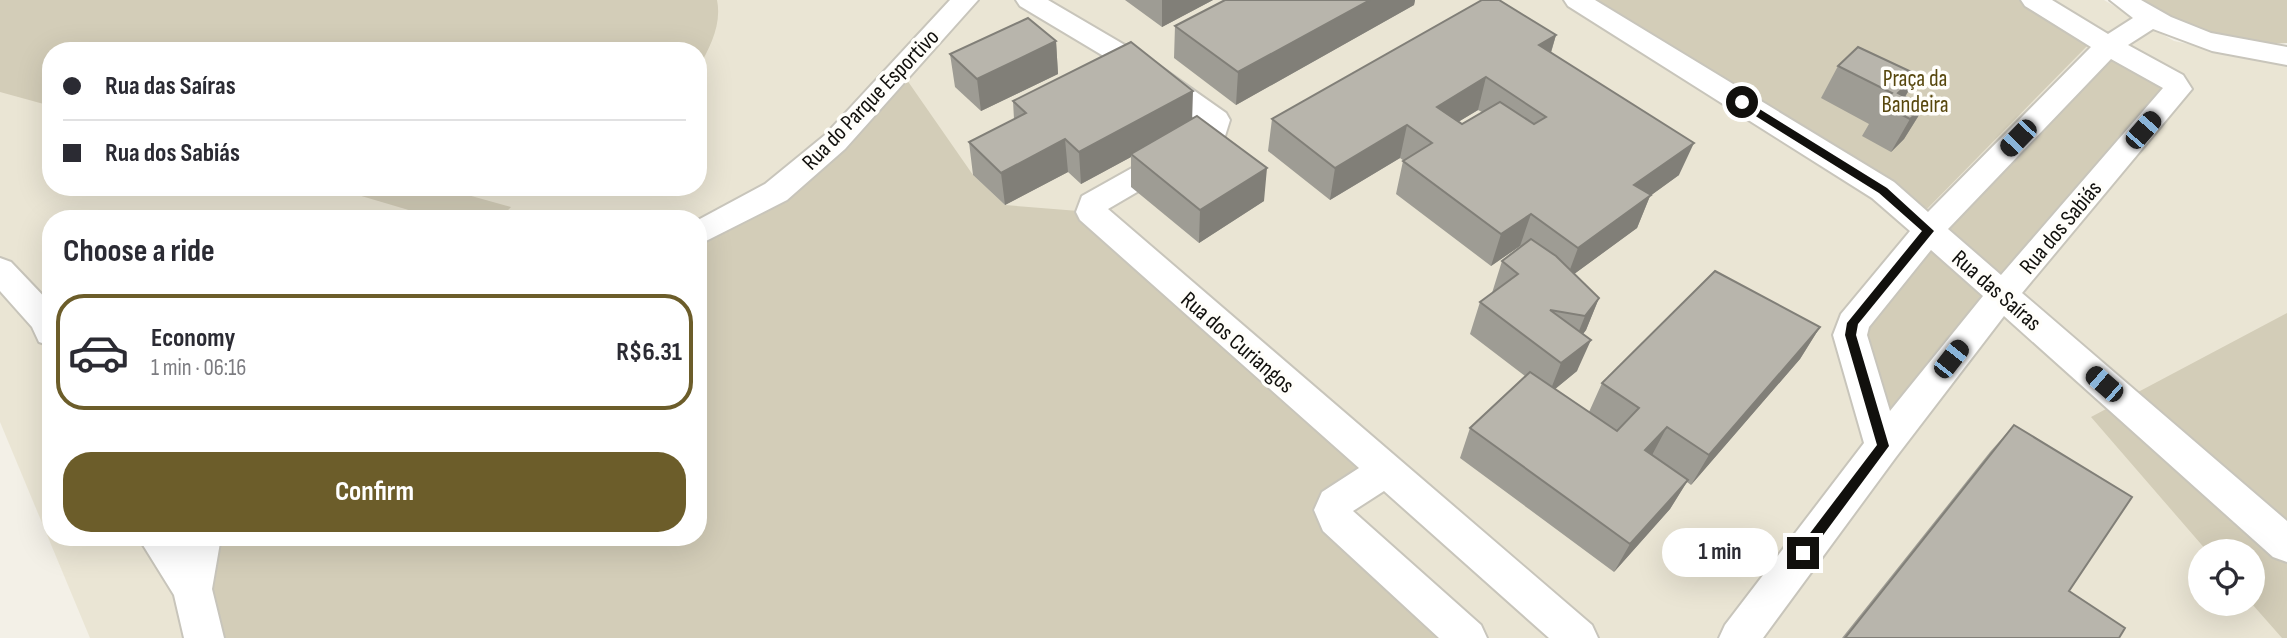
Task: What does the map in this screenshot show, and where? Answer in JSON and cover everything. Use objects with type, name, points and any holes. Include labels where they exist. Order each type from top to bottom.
[{"type":"street","name":"Rua do Parque Esportivo","points":[[707,229],[776,192],[835,142],[965,0]]},
{"type":"street","name":"Rua dos Curiangos","points":[[1029,0],[1142,67],[1216,120],[1215,129],[1192,147],[1093,204],[1091,212],[1578,638]]},
{"type":"street","name":"Rua das Saíras","points":[[1577,0],[1883,190],[2287,545]]},
{"type":"street","points":[[2034,0],[2108,46]]},
{"type":"street","points":[[2123,0],[2150,19],[2193,38],[2241,51],[2287,56]]},
{"type":"street","points":[[1883,446],[1850,335],[1851,328],[1928,231],[2108,46],[2150,19]]},
{"type":"street","name":"Rua dos Sabiás","points":[[1739,638],[1883,446],[2003,294],[2178,89],[2177,85],[2108,46]]},
{"type":"street","points":[[0,270],[42,317]]},
{"type":"street","points":[[1385,471],[1335,503],[1333,510],[1336,519],[1467,638]]},
{"type":"street","points":[[163,546],[192,589],[204,638]]},
{"type":"street","points":[[192,589],[200,546]]},
{"type":"shaded area","points":[[0,0],[2104,0],[2174,41],[2287,65],[2287,638],[90,638],[52,546],[707,546],[707,210],[42,210],[42,523],[0,422]]},
{"type":"green space","points":[[0,0],[717,0],[718,18],[707,52],[707,42],[42,42],[42,104],[0,92]]},
{"type":"green space","name":"Praça da Bandeira","points":[[1593,0],[2025,0],[2092,41],[1925,211]]},
{"type":"green space","points":[[2141,0],[2287,0],[2287,43],[2249,42],[2211,34],[2174,20]]},
{"type":"green space","points":[[2108,46],[2173,81],[1883,446],[1851,328]]},
{"type":"green space","points":[[900,70],[973,175],[1005,205],[1091,212],[1385,471],[1335,503],[1467,638],[204,638],[200,546],[707,546],[707,229],[776,192]]},
{"type":"green space","points":[[361,196],[471,196],[511,207],[508,210],[409,210]]},
{"type":"green space","points":[[2287,313],[2287,638],[2282,638],[2263,616],[2265,616],[2265,539],[2197,539],[2091,417]]},
{"type":"building","points":[[1225,0],[1370,0],[1238,72],[1175,26]]},
{"type":"building","points":[[1482,0],[1499,0],[1556,35],[1539,45],[1694,143],[1634,185],[1651,195],[1578,248],[1531,214],[1501,234],[1403,161],[1432,143],[1407,125],[1335,168],[1272,119]],"holes":[[[1486,77],[1546,117],[1534,124],[1500,102],[1462,124],[1437,107]]]},
{"type":"building","points":[[1028,18],[1056,41],[977,79],[950,54]]},
{"type":"building","points":[[1131,42],[1193,91],[1079,152],[1065,139],[1001,173],[969,142],[1026,113],[1013,101]]},
{"type":"building","points":[[1858,47],[1918,75],[1898,93],[1924,107],[1910,119],[1881,104],[1892,93],[1838,66]]},
{"type":"building","points":[[1197,116],[1267,168],[1200,210],[1131,154]]},
{"type":"building","points":[[1531,239],[1556,256],[1599,298],[1585,316],[1550,310],[1591,340],[1561,363],[1480,302],[1518,274],[1502,261]]},
{"type":"building","points":[[1715,271],[1820,327],[1709,455],[1667,427],[1645,450],[1688,480],[1630,544],[1470,428],[1530,372],[1617,431],[1639,408],[1602,383]]},
{"type":"building","points":[[2014,425],[2132,497],[2069,591],[2125,628],[2119,638],[1845,638]]},
{"type":"route","points":[[1742,102],[1883,190],[1928,231],[1851,328],[1850,335],[1883,446],[1803,553]]}]
